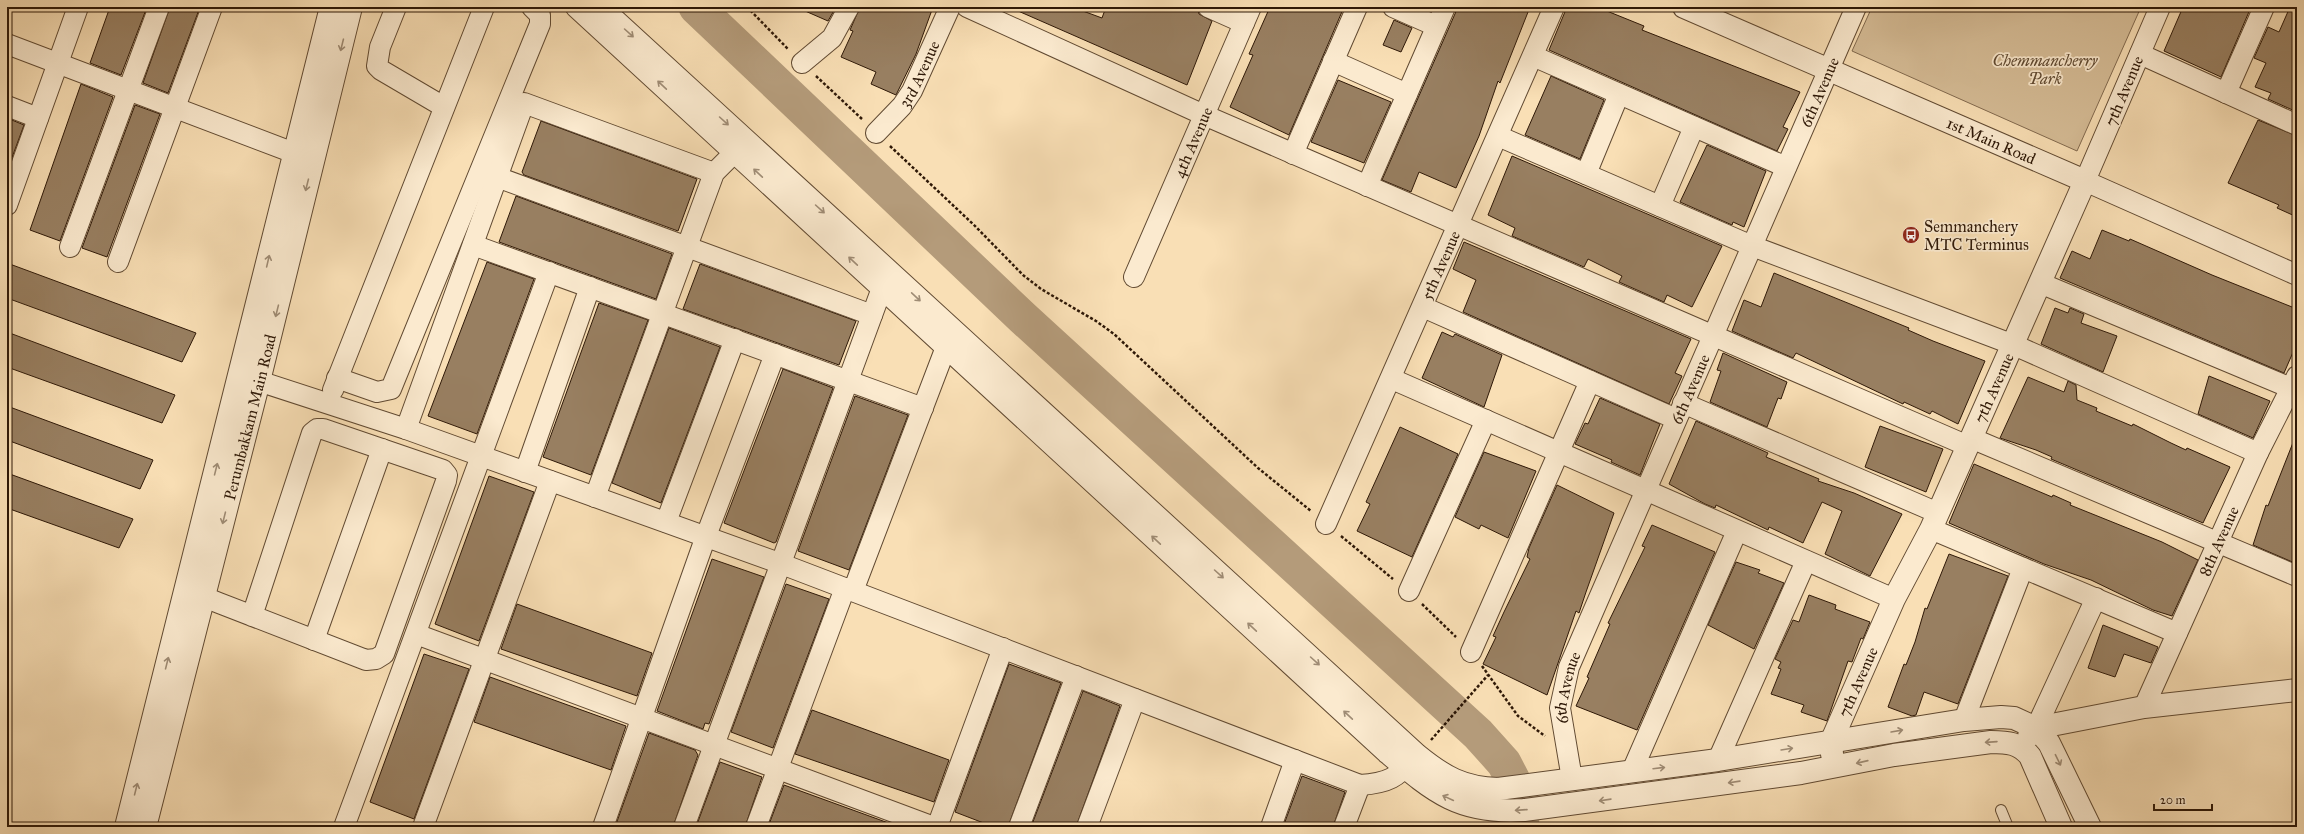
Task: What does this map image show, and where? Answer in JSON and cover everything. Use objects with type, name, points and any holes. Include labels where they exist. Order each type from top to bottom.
[{"type":"street","points":[[70,247],[159,7]]},
{"type":"street","points":[[118,262],[212,7]]},
{"type":"street","name":"Perumbakkam Main Road","points":[[145,827],[204,597],[294,152],[331,7]]},
{"type":"street","name":"Perumbakkam Main Road","points":[[126,827],[249,378],[314,160],[351,7]]},
{"type":"street","points":[[396,7],[380,47],[378,66],[381,70],[444,107]]},
{"type":"street","points":[[326,404],[484,7]]},
{"type":"street","points":[[337,378],[377,392],[391,389],[540,24],[540,15],[532,7]]},
{"type":"street","points":[[577,7],[946,347],[1417,756],[1441,773],[1461,784],[1479,788],[1498,789],[1718,760],[1964,720],[2001,717],[2014,718],[2036,728],[2049,743],[2090,827]]},
{"type":"street","points":[[600,7],[1417,756],[1441,794],[1465,806],[1484,810],[1507,811],[1557,806],[1834,768],[1894,755],[1992,742],[2007,742],[2022,747],[2030,756],[2061,827]]},
{"type":"street","points":[[802,63],[832,38],[849,7]]},
{"type":"street","name":"3rd Avenue","points":[[876,133],[902,106],[912,91],[950,7]]},
{"type":"street","points":[[967,7],[1204,115],[1712,337],[2297,576]]},
{"type":"street","points":[[1208,7],[1247,15]]},
{"type":"street","points":[[1293,154],[1357,7]]},
{"type":"street","points":[[1393,7],[1436,26]]},
{"type":"street","points":[[1366,186],[1444,7]]},
{"type":"street","name":"5th Avenue","points":[[1326,524],[1392,379],[1554,7]]},
{"type":"street","name":"1st Main Road","points":[[1684,7],[1829,68],[2297,275]]},
{"type":"street","name":"6th Avenue","points":[[1572,779],[1560,708],[1569,667],[1856,7]]},
{"type":"street","name":"7th Avenue","points":[[1831,742],[1894,599],[1935,521],[2014,345],[2160,7]]},
{"type":"street","points":[[2226,93],[2264,7]]},
{"type":"street","points":[[7,205],[12,178],[38,118],[57,63],[73,9]]},
{"type":"street","name":"4th Avenue","points":[[1134,277],[1247,15]]},
{"type":"street","points":[[7,44],[314,160]]},
{"type":"street","points":[[2140,54],[2297,125]]},
{"type":"street","points":[[1533,56],[1786,167]]},
{"type":"street","points":[[1333,61],[1407,94]]},
{"type":"street","points":[[1586,174],[1619,94]]},
{"type":"street","points":[[406,429],[524,103],[714,173]]},
{"type":"street","points":[[7,106],[38,118]]},
{"type":"street","points":[[1660,206],[1694,126]]},
{"type":"street","points":[[1498,136],[1752,246],[2014,345],[2258,453]]},
{"type":"street","points":[[595,497],[714,173],[735,152]]},
{"type":"street","points":[[497,177],[687,245],[872,315]]},
{"type":"street","points":[[473,245],[923,408]]},
{"type":"street","points":[[344,827],[397,678],[416,634],[549,272]]},
{"type":"street","points":[[2040,283],[2294,382]]},
{"type":"street","points":[[525,472],[590,287]]},
{"type":"street","points":[[684,827],[779,563],[882,288]]},
{"type":"street","points":[[1423,307],[1590,381],[1680,411],[1935,521],[2023,568],[2177,633]]},
{"type":"street","points":[[666,522],[735,339]]},
{"type":"street","points":[[756,827],[777,769],[923,408],[946,347]]},
{"type":"street","points":[[603,827],[706,536],[775,354]]},
{"type":"street","points":[[249,378],[406,429],[706,536],[849,589],[1360,785],[1388,781],[1417,756]]},
{"type":"street","points":[[1392,379],[1894,599]]},
{"type":"street","points":[[1471,652],[1590,381]]},
{"type":"street","name":"8th Avenue","points":[[2144,707],[2258,453],[2294,382]]},
{"type":"street","points":[[1409,591],[1486,420]]},
{"type":"street","points":[[204,597],[252,616],[366,660],[376,660],[384,654],[446,481],[446,475],[443,470],[323,429],[317,429],[312,433],[252,616]]},
{"type":"street","points":[[314,640],[382,449]]},
{"type":"street","points":[[423,827],[550,481]]},
{"type":"street","points":[[1632,771],[1737,531]]},
{"type":"street","points":[[1718,760],[1806,561]]},
{"type":"street","points":[[1964,720],[2023,568]]},
{"type":"street","points":[[2022,747],[2036,728],[2096,598]]},
{"type":"street","points":[[416,634],[934,827]]},
{"type":"street","points":[[937,827],[1003,648]]},
{"type":"street","points":[[1019,827],[1076,676]]},
{"type":"street","points":[[2036,728],[2144,707],[2297,690]]},
{"type":"street","points":[[1088,827],[1135,699]]},
{"type":"street","points":[[1831,742],[1834,768]]},
{"type":"street","points":[[1271,827],[1295,760]]},
{"type":"street","points":[[1344,827],[1360,785]]},
{"type":"lane","points":[[2001,810],[2008,827]]},
{"type":"path","points":[[747,7],[802,63],[974,225],[1023,275],[1041,289],[1096,321],[1114,334],[1258,468],[1409,591],[1471,652],[1518,716],[1566,748]]},
{"type":"path","points":[[1417,756],[1488,675]]},
{"type":"green space","name":"Chemmancherry Park","points":[[1872,7],[2141,7],[2077,151],[1852,51]]},
{"type":"building","points":[[110,7],[147,7],[121,75],[90,63]]},
{"type":"building","points":[[170,7],[200,7],[168,93],[143,83]]},
{"type":"building","points":[[796,7],[836,7],[828,21]]},
{"type":"building","points":[[860,7],[933,7],[916,54],[896,95],[871,84],[876,72],[841,57],[853,31],[850,30]]},
{"type":"building","points":[[1009,7],[1072,7],[1102,18],[1106,7],[1197,7],[1199,14],[1212,21],[1187,85]]},
{"type":"building","points":[[1270,7],[1344,7],[1289,135],[1230,107],[1253,55],[1249,54]]},
{"type":"building","points":[[1458,7],[1530,7],[1500,83],[1498,81],[1479,136],[1456,188],[1419,172],[1411,192],[1382,180]]},
{"type":"building","points":[[1567,7],[1597,7],[1644,26],[1642,30],[1800,92],[1783,127],[1788,129],[1777,151],[1549,50]]},
{"type":"building","points":[[2183,7],[2251,7],[2221,77],[2164,51]]},
{"type":"building","points":[[2290,7],[2297,7],[2297,112],[2268,99],[2271,93],[2255,87],[2266,63],[2254,58],[2268,27],[2279,32]]},
{"type":"building","points":[[1394,20],[1412,28],[1401,52],[1383,45]]},
{"type":"building","points":[[1551,76],[1604,100],[1580,159],[1525,135]]},
{"type":"building","points":[[1338,80],[1391,102],[1364,163],[1311,142]]},
{"type":"building","points":[[81,84],[113,97],[60,241],[30,230]]},
{"type":"building","points":[[135,105],[160,114],[107,257],[82,248]]},
{"type":"building","points":[[7,118],[24,125],[7,171]]},
{"type":"building","points":[[2258,120],[2297,136],[2297,217],[2277,208],[2279,205],[2228,183]]},
{"type":"building","points":[[541,121],[697,179],[678,231],[524,175],[522,172]]},
{"type":"building","points":[[1707,145],[1766,171],[1744,227],[1733,222],[1732,225],[1680,202]]},
{"type":"building","points":[[1512,156],[1722,246],[1692,307],[1667,295],[1664,302],[1619,282],[1622,276],[1588,259],[1584,267],[1512,236],[1515,228],[1488,215]]},
{"type":"building","points":[[516,196],[672,254],[656,299],[499,242]]},
{"type":"building","points":[[2102,230],[2129,241],[2130,239],[2212,275],[2297,309],[2297,343],[2284,373],[2060,278],[2072,251],[2090,259]]},
{"type":"building","points":[[1464,242],[1691,339],[1675,373],[1682,376],[1669,404],[1463,312],[1476,280],[1453,269]]},
{"type":"building","points":[[487,262],[534,279],[477,434],[428,416]]},
{"type":"building","points":[[7,263],[196,333],[182,362],[7,298]]},
{"type":"building","points":[[700,264],[856,321],[839,365],[683,309]]},
{"type":"building","points":[[1774,273],[1909,328],[1908,330],[1933,341],[1985,361],[1958,424],[1932,411],[1930,414],[1904,402],[1903,404],[1796,353],[1793,358],[1732,331],[1744,300],[1761,307]]},
{"type":"building","points":[[599,303],[648,320],[591,475],[543,457]]},
{"type":"building","points":[[2055,308],[2068,313],[2070,308],[2084,314],[2081,323],[2117,336],[2103,372],[2041,344]]},
{"type":"building","points":[[669,328],[720,347],[661,503],[612,483]]},
{"type":"building","points":[[7,332],[175,395],[162,423],[7,367]]},
{"type":"building","points":[[1442,332],[1453,337],[1455,334],[1502,355],[1484,407],[1422,378]]},
{"type":"building","points":[[1723,353],[1787,382],[1781,399],[1778,398],[1767,427],[1710,402],[1721,371],[1717,370]]},
{"type":"building","points":[[783,369],[833,388],[776,542],[774,543],[724,523]]},
{"type":"building","points":[[2209,376],[2270,401],[2253,438],[2198,414]]},
{"type":"building","points":[[2028,377],[2064,392],[2068,381],[2076,385],[2077,400],[2097,408],[2096,411],[2132,426],[2133,424],[2186,450],[2187,448],[2230,467],[2203,523],[2051,459],[2052,457],[2036,450],[2000,438]]},
{"type":"building","points":[[855,396],[908,415],[849,570],[798,551]]},
{"type":"building","points":[[1600,398],[1660,424],[1640,475],[1611,462],[1612,460],[1575,444],[1585,423],[1588,424]]},
{"type":"building","points":[[7,406],[153,460],[140,489],[7,440]]},
{"type":"building","points":[[1696,421],[1768,453],[1766,457],[1819,479],[1818,481],[1854,493],[1902,514],[1870,576],[1825,554],[1842,511],[1822,502],[1803,543],[1769,527],[1768,530],[1716,505],[1715,508],[1705,504],[1669,484]]},
{"type":"building","points":[[1880,426],[1943,449],[1926,492],[1865,467]]},
{"type":"building","points":[[1400,427],[1458,454],[1412,557],[1357,531],[1370,504],[1366,502]]},
{"type":"building","points":[[2296,435],[2297,564],[2253,545],[2266,505],[2268,506]]},
{"type":"building","points":[[1484,452],[1536,471],[1508,538],[1481,525],[1479,529],[1455,517]]},
{"type":"building","points":[[1974,464],[2052,497],[2053,495],[2071,503],[2070,505],[2162,542],[2198,560],[2172,616],[2153,610],[2091,580],[2044,564],[1949,523]]},
{"type":"building","points":[[7,473],[133,519],[119,548],[7,508]]},
{"type":"building","points":[[489,476],[534,492],[479,641],[435,624]]},
{"type":"building","points":[[1557,485],[1614,513],[1579,613],[1576,611],[1547,695],[1483,664],[1496,637],[1493,636],[1530,559],[1527,557],[1529,548]]},
{"type":"building","points":[[1652,525],[1715,552],[1637,730],[1576,706],[1589,678],[1587,677],[1610,624],[1608,623],[1645,547],[1642,546]]},
{"type":"building","points":[[1949,554],[2008,576],[1958,704],[1924,692],[1916,715],[1912,716],[1888,707],[1904,664],[1906,665],[1915,642],[1925,608],[1927,609]]},
{"type":"building","points":[[712,559],[764,577],[709,724],[705,723],[703,729],[657,711]]},
{"type":"building","points":[[1736,562],[1760,570],[1758,573],[1784,583],[1754,649],[1708,625]]},
{"type":"building","points":[[786,584],[829,599],[773,748],[731,732]]},
{"type":"building","points":[[1809,595],[1836,605],[1835,609],[1870,622],[1863,639],[1861,638],[1852,662],[1848,661],[1827,721],[1801,712],[1804,705],[1771,694],[1781,669],[1778,668],[1781,662],[1775,659],[1793,620],[1799,622]]},
{"type":"building","points":[[517,604],[652,653],[637,696],[501,649]]},
{"type":"building","points":[[2103,625],[2158,647],[2151,663],[2124,654],[2115,677],[2088,668]]},
{"type":"building","points":[[424,654],[469,669],[414,819],[370,802]]},
{"type":"building","points":[[1009,664],[1061,683],[1008,827],[994,827],[955,812]]},
{"type":"building","points":[[490,677],[626,726],[611,770],[474,722]]},
{"type":"building","points":[[1083,691],[1120,706],[1076,827],[1031,827]]},
{"type":"building","points":[[812,710],[949,760],[934,802],[795,754]]},
{"type":"building","points":[[649,733],[695,750],[698,755],[673,827],[615,827]]},
{"type":"building","points":[[720,762],[762,777],[745,827],[696,827]]},
{"type":"building","points":[[1302,776],[1345,792],[1333,827],[1283,827]]},
{"type":"building","points":[[784,785],[894,825],[894,827],[768,827]]},
{"type":"waterway","points":[[696,7],[1023,318],[1478,734],[1504,763],[1520,794],[1522,827]]},
{"type":"place","name":"Semmanchery MTC Terminus","points":[[1911,235]]}]
